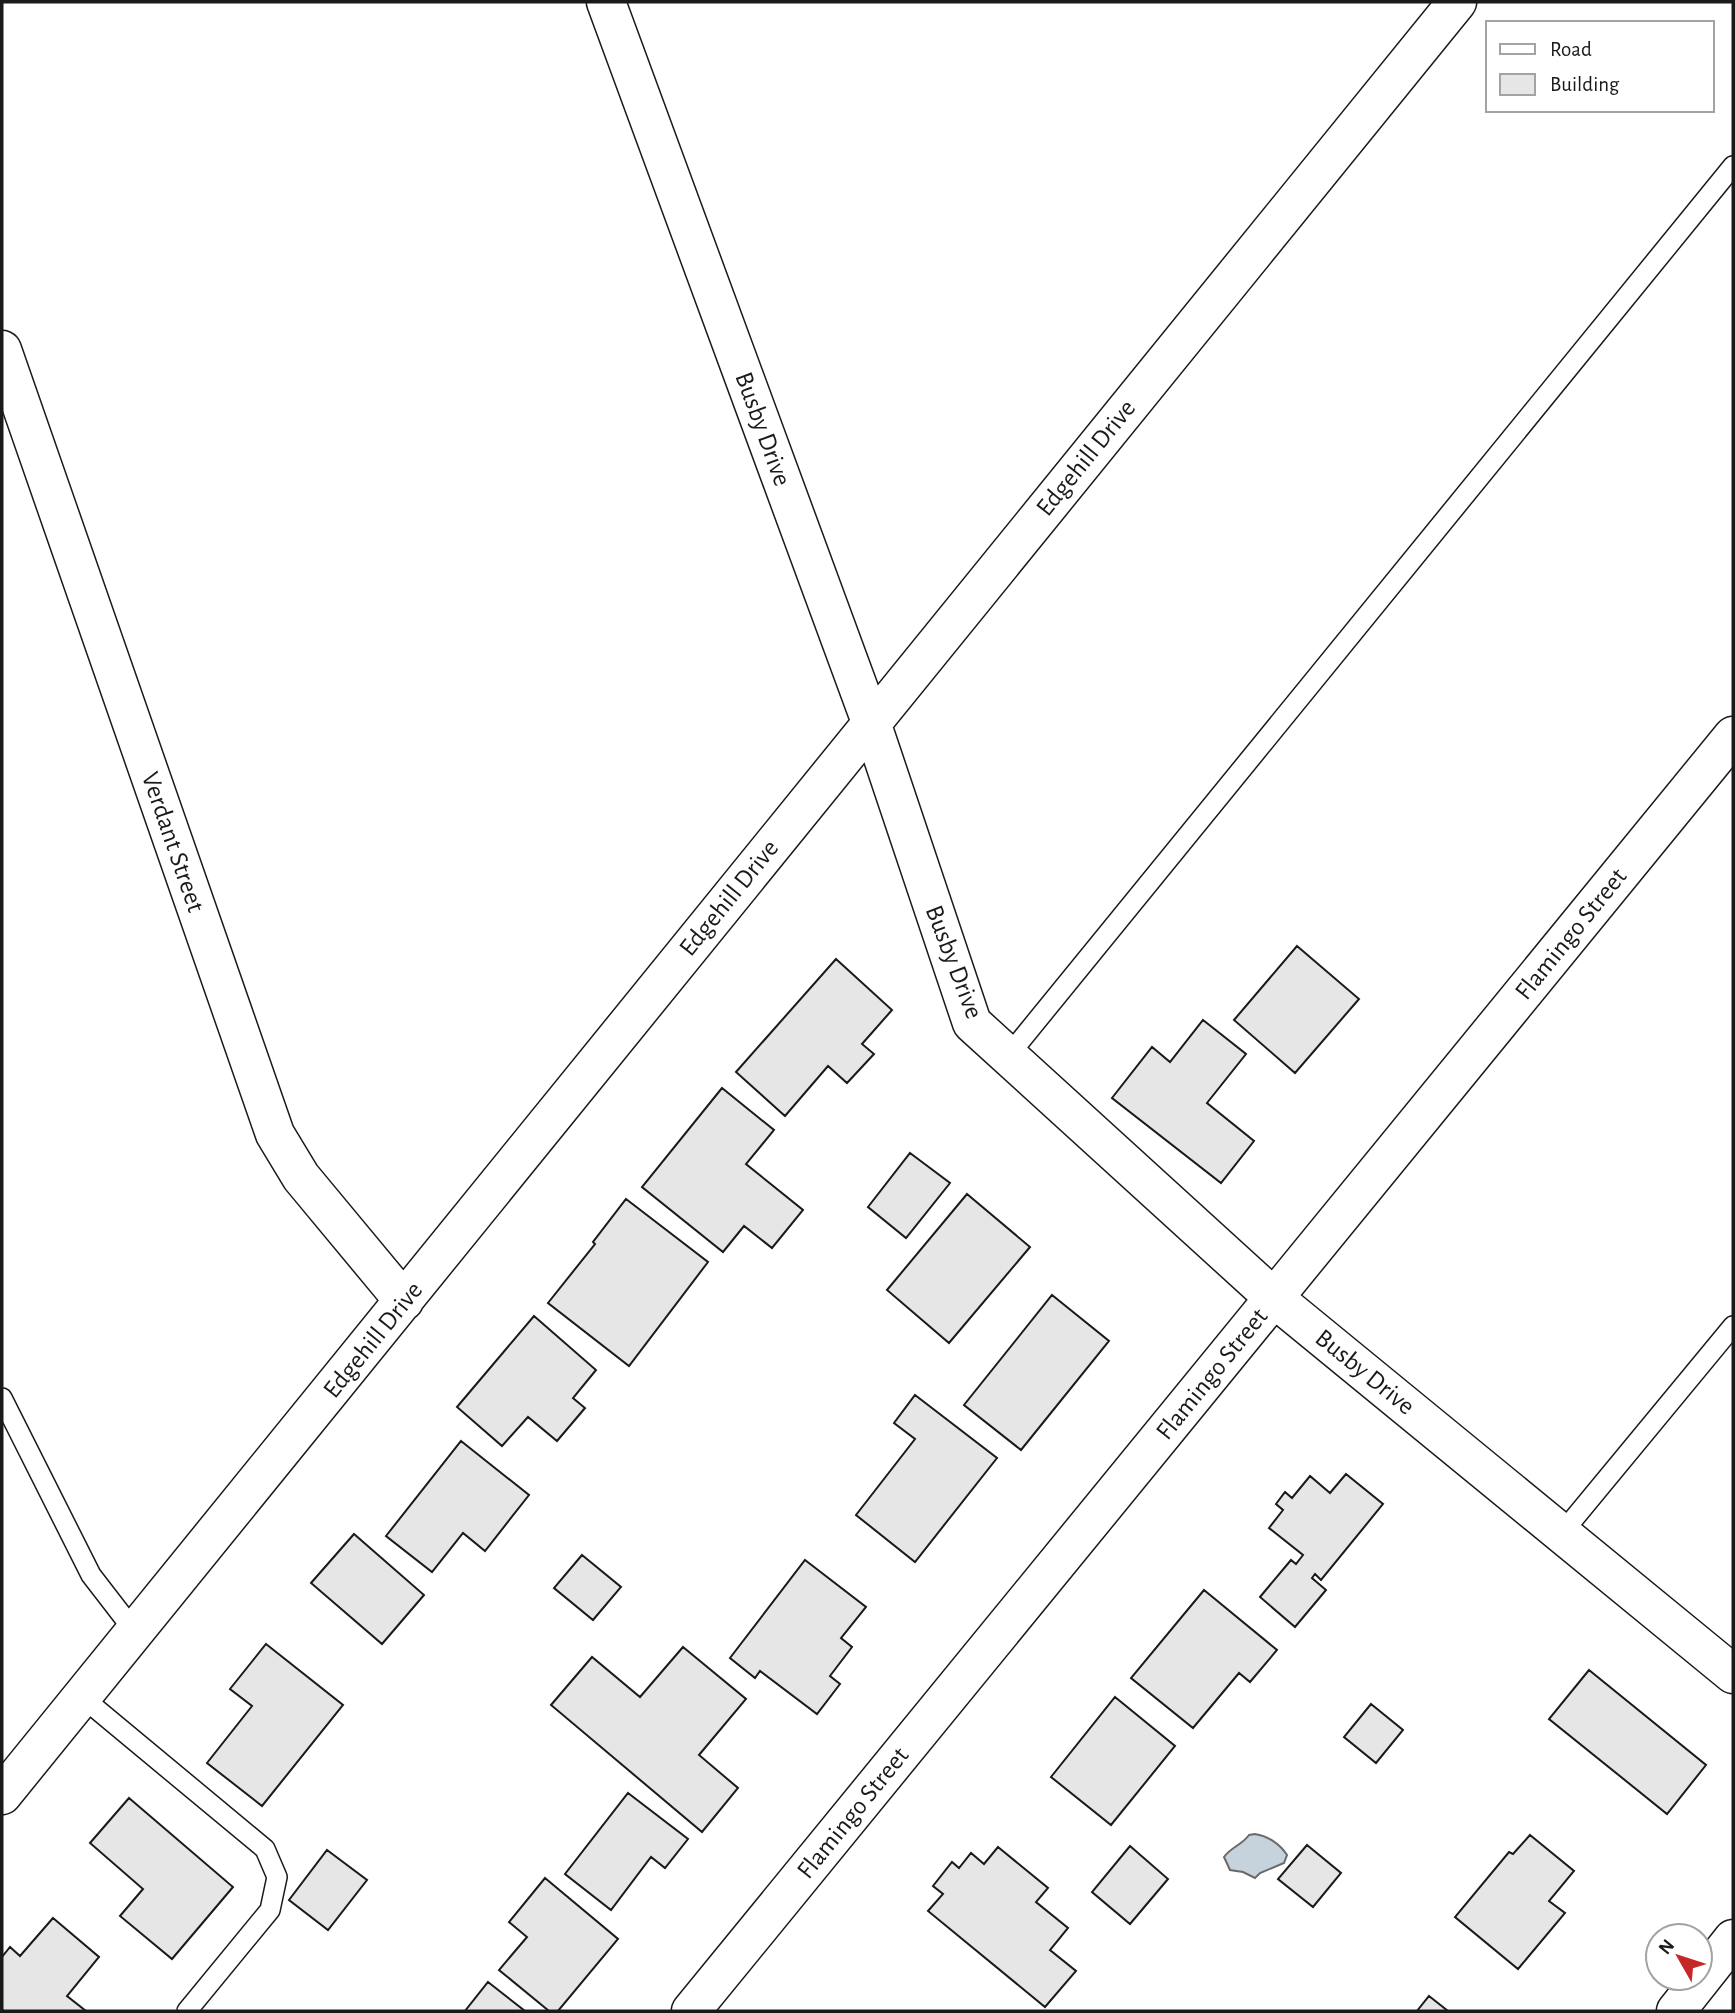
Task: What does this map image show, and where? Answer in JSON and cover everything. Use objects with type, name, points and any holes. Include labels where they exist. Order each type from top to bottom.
[{"type":"street","name":"Busby Drive","points":[[606,2],[871,722],[972,1023],[1274,1298],[1733,1674]]},
{"type":"street","name":"Edgehill Drive","points":[[2,1796],[1457,2]]},
{"type":"street","name":"Verdant Street","points":[[2,350],[275,1134],[301,1177],[404,1301]]},
{"type":"street","name":"Flamingo Street","points":[[691,2011],[1733,736]]},
{"type":"street","points":[[1676,2011],[1733,1939]]},
{"type":"lane","points":[[1007,1056],[1733,166]]},
{"type":"lane","points":[[1562,1533],[1733,1326]]},
{"type":"lane","points":[[2,1398],[91,1575],[135,1632]]},
{"type":"lane","points":[[82,1697],[265,1849],[277,1877],[271,1910],[187,2011]]},
{"type":"shaded area","points":[[1255,1834],[1273,1841],[1287,1855],[1284,1863],[1260,1873],[1255,1878],[1230,1870],[1224,1857],[1249,1835]]},
{"type":"building","points":[[1297,946],[1359,999],[1295,1073],[1234,1020]]},
{"type":"building","points":[[836,959],[892,1010],[862,1044],[874,1054],[847,1083],[828,1066],[785,1116],[736,1072]]},
{"type":"building","points":[[1203,1020],[1246,1054],[1207,1103],[1254,1141],[1221,1183],[1112,1098],[1152,1047],[1170,1062]]},
{"type":"building","points":[[722,1088],[774,1130],[746,1164],[803,1210],[772,1248],[744,1226],[723,1252],[642,1187]]},
{"type":"building","points":[[910,1153],[950,1183],[906,1238],[868,1207]]},
{"type":"building","points":[[967,1194],[1030,1247],[949,1343],[887,1290]]},
{"type":"building","points":[[626,1199],[708,1262],[629,1366],[548,1303],[595,1244],[593,1242]]},
{"type":"building","points":[[1052,1295],[1109,1341],[1021,1450],[964,1405]]},
{"type":"building","points":[[534,1316],[596,1370],[573,1398],[585,1408],[557,1441],[528,1417],[502,1446],[457,1407]]},
{"type":"building","points":[[915,1395],[997,1458],[915,1562],[856,1515],[915,1439],[894,1423]]},
{"type":"building","points":[[461,1441],[529,1495],[485,1551],[463,1533],[432,1572],[386,1536]]},
{"type":"building","points":[[1346,1474],[1383,1504],[1321,1580],[1315,1574],[1312,1578],[1326,1590],[1295,1627],[1260,1597],[1291,1560],[1296,1564],[1303,1555],[1269,1528],[1283,1510],[1276,1504],[1285,1492],[1292,1498],[1310,1476],[1330,1493]]},
{"type":"building","points":[[354,1534],[424,1595],[382,1644],[311,1583]]},
{"type":"building","points":[[582,1555],[621,1587],[593,1620],[554,1588]]},
{"type":"building","points":[[805,1560],[866,1607],[841,1638],[852,1647],[830,1676],[840,1684],[817,1714],[760,1671],[755,1678],[730,1658]]},
{"type":"building","points":[[1204,1590],[1277,1650],[1250,1682],[1239,1673],[1193,1728],[1131,1678]]},
{"type":"building","points":[[266,1644],[343,1705],[262,1806],[207,1763],[252,1706],[230,1689]]},
{"type":"building","points":[[683,1647],[746,1699],[699,1755],[738,1788],[702,1832],[551,1705],[592,1657],[640,1697]]},
{"type":"building","points":[[1589,1670],[1706,1765],[1667,1814],[1549,1719]]},
{"type":"building","points":[[1115,1697],[1175,1746],[1111,1825],[1051,1777]]},
{"type":"building","points":[[1371,1704],[1403,1730],[1376,1763],[1344,1737]]},
{"type":"building","points":[[628,1793],[688,1839],[665,1868],[651,1857],[611,1910],[565,1874]]},
{"type":"building","points":[[129,1798],[233,1887],[172,1959],[120,1916],[143,1889],[90,1843]]},
{"type":"building","points":[[1530,1835],[1574,1871],[1549,1901],[1565,1913],[1518,1969],[1455,1917],[1509,1852],[1513,1854]]},
{"type":"building","points":[[1307,1845],[1341,1873],[1313,1907],[1278,1879]]},
{"type":"building","points":[[1130,1846],[1168,1879],[1130,1924],[1092,1892]]},
{"type":"building","points":[[998,1847],[1048,1888],[1036,1902],[1068,1928],[1050,1950],[1076,1971],[1045,2007],[928,1911],[943,1894],[933,1886],[952,1862],[959,1868],[971,1853],[984,1864]]},
{"type":"building","points":[[327,1850],[367,1880],[328,1930],[289,1900]]},
{"type":"building","points":[[545,1878],[618,1939],[558,2011],[549,2011],[499,1970],[527,1937],[509,1922]]},
{"type":"building","points":[[53,1918],[99,1957],[67,1996],[86,2011],[2,2010],[2,1957],[10,1947],[20,1956]]},
{"type":"building","points":[[488,1982],[525,2011],[465,2011]]},
{"type":"building","points":[[1429,1996],[1448,2011],[1417,2011]]}]
